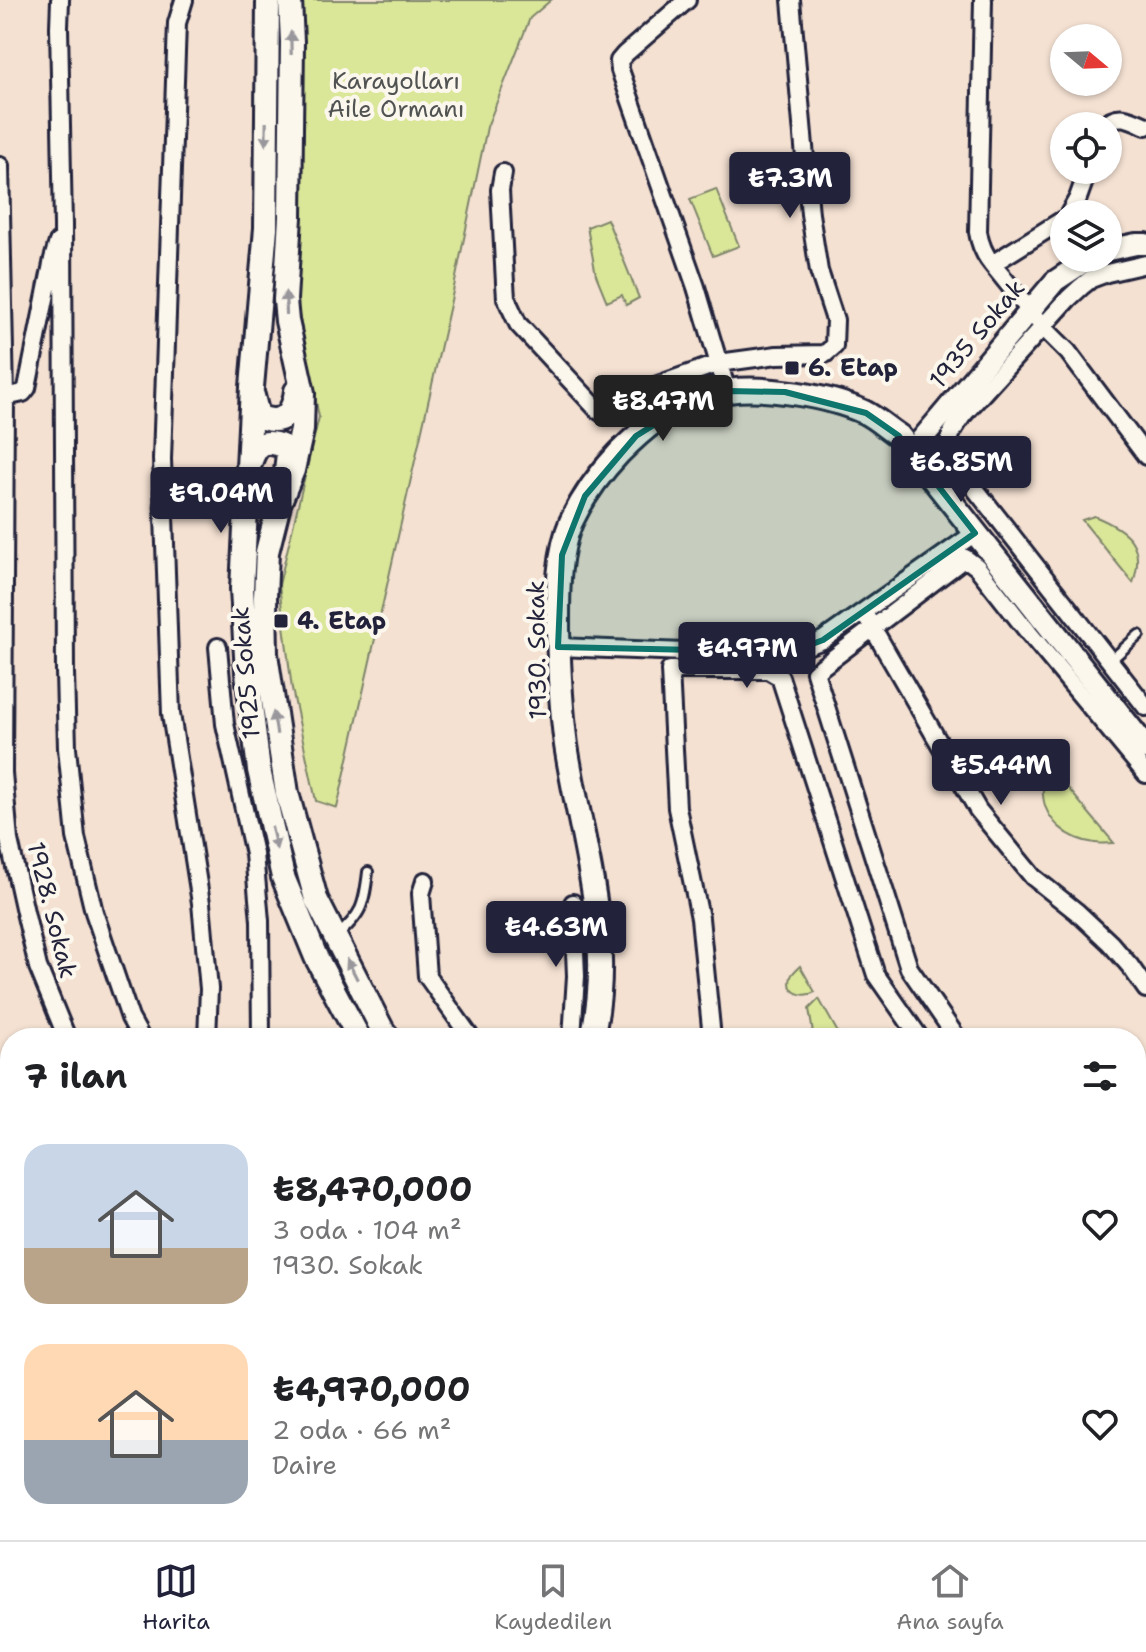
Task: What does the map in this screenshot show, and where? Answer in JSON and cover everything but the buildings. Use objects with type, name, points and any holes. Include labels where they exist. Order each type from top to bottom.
[{"type":"main road","name":"1925 Sokak","points":[[268,0],[266,228],[246,476],[242,589],[247,673],[259,770],[283,877],[316,957],[354,1028]]},
{"type":"main road","name":"1925 Sokak","points":[[290,0],[290,217],[285,300],[303,393],[302,430],[267,552],[266,654],[287,793],[316,899],[381,1028]]},
{"type":"main road","points":[[252,387],[258,416],[270,420],[286,417],[295,401],[297,388],[294,353]]},
{"type":"main road","name":"1930. Sokak","points":[[593,1028],[600,945],[593,881],[566,744],[558,647],[562,555],[570,524],[585,496],[608,464],[661,416],[692,401],[727,391],[748,390],[825,399],[866,413],[899,436],[1146,748]]},
{"type":"main road","points":[[246,476],[252,455],[263,443],[284,447],[288,453],[279,504]]},
{"type":"street","points":[[60,0],[68,763],[76,837],[94,912],[136,1028]]},
{"type":"street","points":[[184,0],[177,23],[162,459],[171,714],[201,903],[209,989],[207,1028]]},
{"type":"street","points":[[687,0],[619,61],[696,287],[727,391]]},
{"type":"street","points":[[503,173],[500,190],[502,246],[506,298],[511,310],[518,324],[604,414],[623,413],[652,387],[719,363],[777,355],[825,354],[834,346],[835,320],[819,271],[810,214],[791,0]]},
{"type":"street","points":[[983,0],[978,232],[984,254],[1036,319],[1068,352],[1146,456]]},
{"type":"street","points":[[1122,117],[1146,126]]},
{"type":"street","name":"1928. Sokak","points":[[0,166],[5,397],[3,773],[9,840],[38,967],[63,1028]]},
{"type":"street","points":[[5,397],[23,393],[27,388],[53,259],[63,225]]},
{"type":"street","points":[[992,264],[1050,228]]},
{"type":"street","points":[[1122,247],[1146,244]]},
{"type":"street","points":[[1146,264],[1091,279],[1068,299],[1036,319],[963,415],[949,435],[948,444],[958,467],[1146,707]]},
{"type":"street","name":"1935 Sokak","points":[[911,452],[1036,319],[1055,281],[1069,272]]},
{"type":"street","points":[[558,647],[761,655],[791,652],[823,640],[975,533]]},
{"type":"street","points":[[950,1028],[909,968],[815,672],[965,558],[977,567],[1146,774]]},
{"type":"street","points":[[864,613],[978,810],[1033,877],[1110,943],[1146,989]]},
{"type":"street","points":[[218,647],[225,724],[254,854],[260,921],[261,1028]]},
{"type":"street","points":[[670,651],[677,808],[700,918],[711,1028]]},
{"type":"street","points":[[670,670],[768,670],[780,677],[876,975],[913,1028]]},
{"type":"street","points":[[425,881],[421,894],[427,976],[464,1028]]},
{"type":"street","points":[[573,903],[576,976],[573,1028]]},
{"type":"street","points":[[576,976],[599,977]]},
{"type":"lane","points":[[1109,662],[1139,635]]},
{"type":"lane","points":[[335,937],[360,912],[368,872]]},
{"type":"highlighted area","points":[[727,391],[785,392],[866,413],[899,436],[975,533],[823,640],[791,652],[558,647],[562,555],[585,496],[636,436],[692,401]]},
{"type":"green space","name":"Karayolları Aile Ormanı","points":[[302,0],[551,0],[530,18],[487,127],[337,808],[316,801],[292,689],[279,585],[319,417],[297,304]]},
{"type":"green space","points":[[716,189],[739,246],[713,256],[690,199]]},
{"type":"green space","points":[[607,219],[639,298],[626,305],[622,295],[607,302],[596,275],[587,227]]},
{"type":"green space","points":[[1094,516],[1116,527],[1131,540],[1137,558],[1133,583],[1082,520]]},
{"type":"green space","points":[[1047,763],[1114,843],[1095,843],[1076,838],[1053,821],[1043,795]]},
{"type":"green space","points":[[800,966],[815,992],[811,994],[797,993],[791,987],[791,976]]},
{"type":"green space","points":[[819,999],[835,1028],[812,1028],[809,1009]]},
{"type":"place","name":"6. Etap","points":[[792,368]]},
{"type":"place","name":"4. Etap","points":[[281,621]]}]
